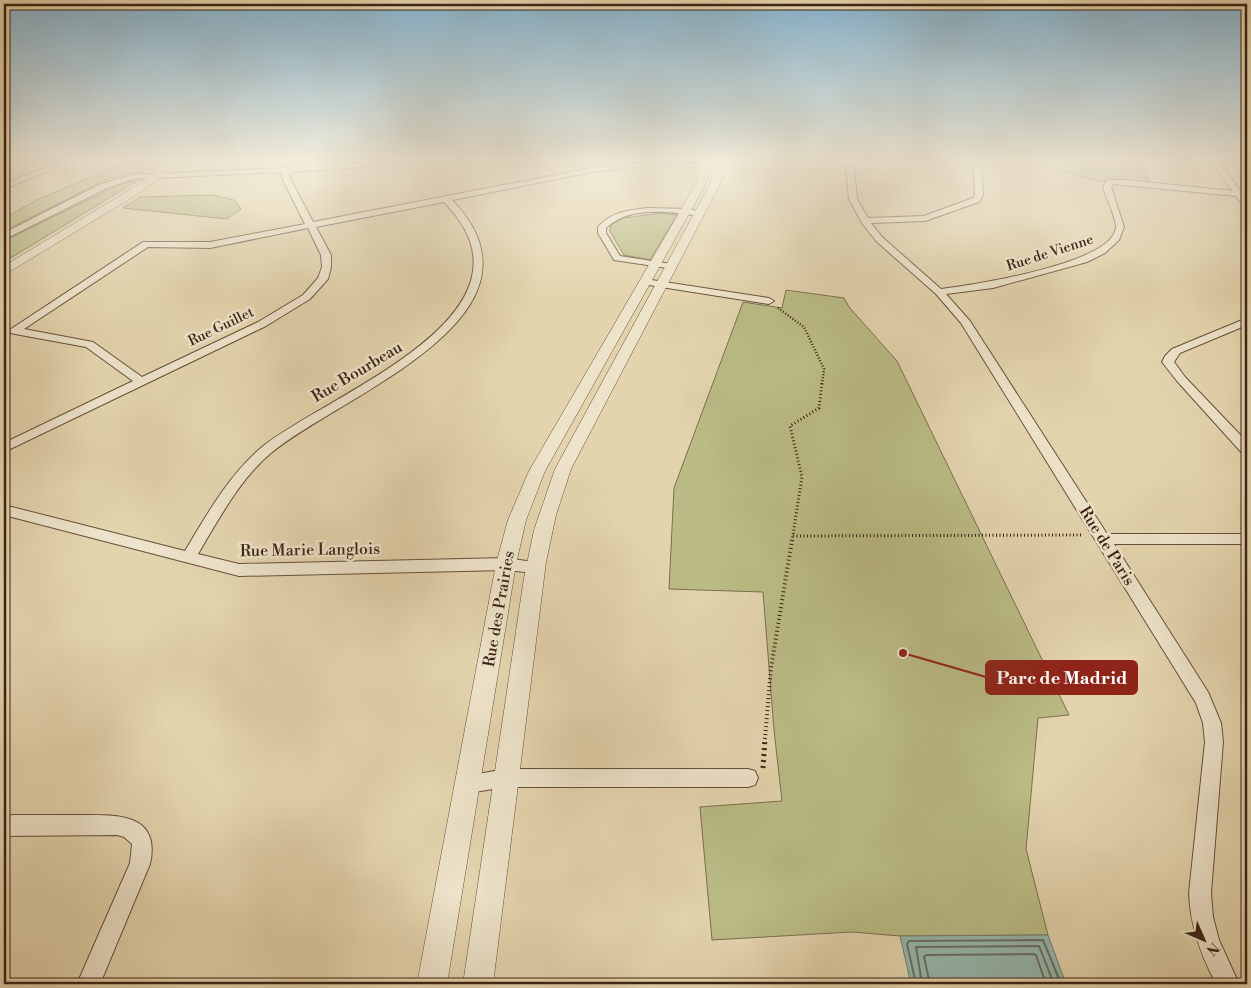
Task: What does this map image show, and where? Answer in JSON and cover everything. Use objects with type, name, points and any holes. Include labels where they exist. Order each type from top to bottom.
[{"type":"street","points":[[4,236],[66,205]]},
{"type":"street","points":[[4,271],[113,205]]},
{"type":"street","name":"Rue Guillet","points":[[4,448],[274,317],[317,288],[324,277],[327,262],[300,205]]},
{"type":"street","points":[[142,382],[89,344],[15,331],[146,244],[204,246],[409,205]]},
{"type":"street","name":"Rue Bourbeau","points":[[189,557],[231,489],[266,451],[304,423],[410,360],[441,334],[463,307],[479,278],[480,259],[470,228],[451,205]]},
{"type":"street","name":"Rue des Prairies","points":[[432,984],[506,564],[517,520],[537,471],[653,284],[692,212],[698,205]]},
{"type":"street","name":"Rue de Paris","points":[[857,205],[865,221],[879,239],[938,292],[974,334],[1198,689],[1212,722],[1214,742],[1200,893],[1200,915],[1210,949],[1228,984]]},
{"type":"street","points":[[865,221],[925,218],[962,205]]},
{"type":"street","name":"Rue de Vienne","points":[[938,292],[999,284],[1084,260],[1102,251],[1114,242],[1120,222],[1114,205]]},
{"type":"street","points":[[663,266],[617,258],[602,233],[602,227],[610,219],[624,214],[651,210],[692,212]]},
{"type":"street","points":[[653,284],[769,301]]},
{"type":"street","name":"Rue des Prairies","points":[[478,984],[534,567],[546,517],[563,469],[653,284]]},
{"type":"street","points":[[1247,321],[1176,351],[1169,358],[1168,362],[1247,450]]},
{"type":"street","name":"Rue Marie Langlois","points":[[4,510],[239,570],[506,564],[534,567]]},
{"type":"street","points":[[1102,539],[1247,539]]},
{"type":"street","points":[[468,784],[506,778],[755,775]]},
{"type":"street","points":[[4,826],[117,825],[127,827],[138,834],[142,840],[143,855],[140,864],[89,984]]},
{"type":"path","points":[[755,775],[802,477],[790,426],[819,408],[824,369],[804,327],[769,301]]},
{"type":"path","points":[[792,536],[1086,535],[1102,539]]},
{"type":"green space","points":[[28,205],[55,205],[4,231],[4,218]]},
{"type":"green space","points":[[78,205],[97,205],[4,262],[4,241]]},
{"type":"green space","points":[[127,205],[238,205],[241,209],[227,219],[123,208]]},
{"type":"green space","points":[[660,213],[677,215],[650,260],[624,255],[610,231],[611,225],[624,218]]},
{"type":"green space","points":[[786,290],[844,298],[849,307],[897,361],[1069,715],[1038,718],[1026,849],[1048,935],[900,936],[852,932],[712,940],[700,807],[782,801],[774,730],[763,592],[669,589],[674,488],[743,302],[782,308]]},
{"type":"water","points":[[1048,935],[1066,984],[911,984],[900,936]]},
{"type":"place","name":"Parc de Madrid","points":[[903,653]]}]
